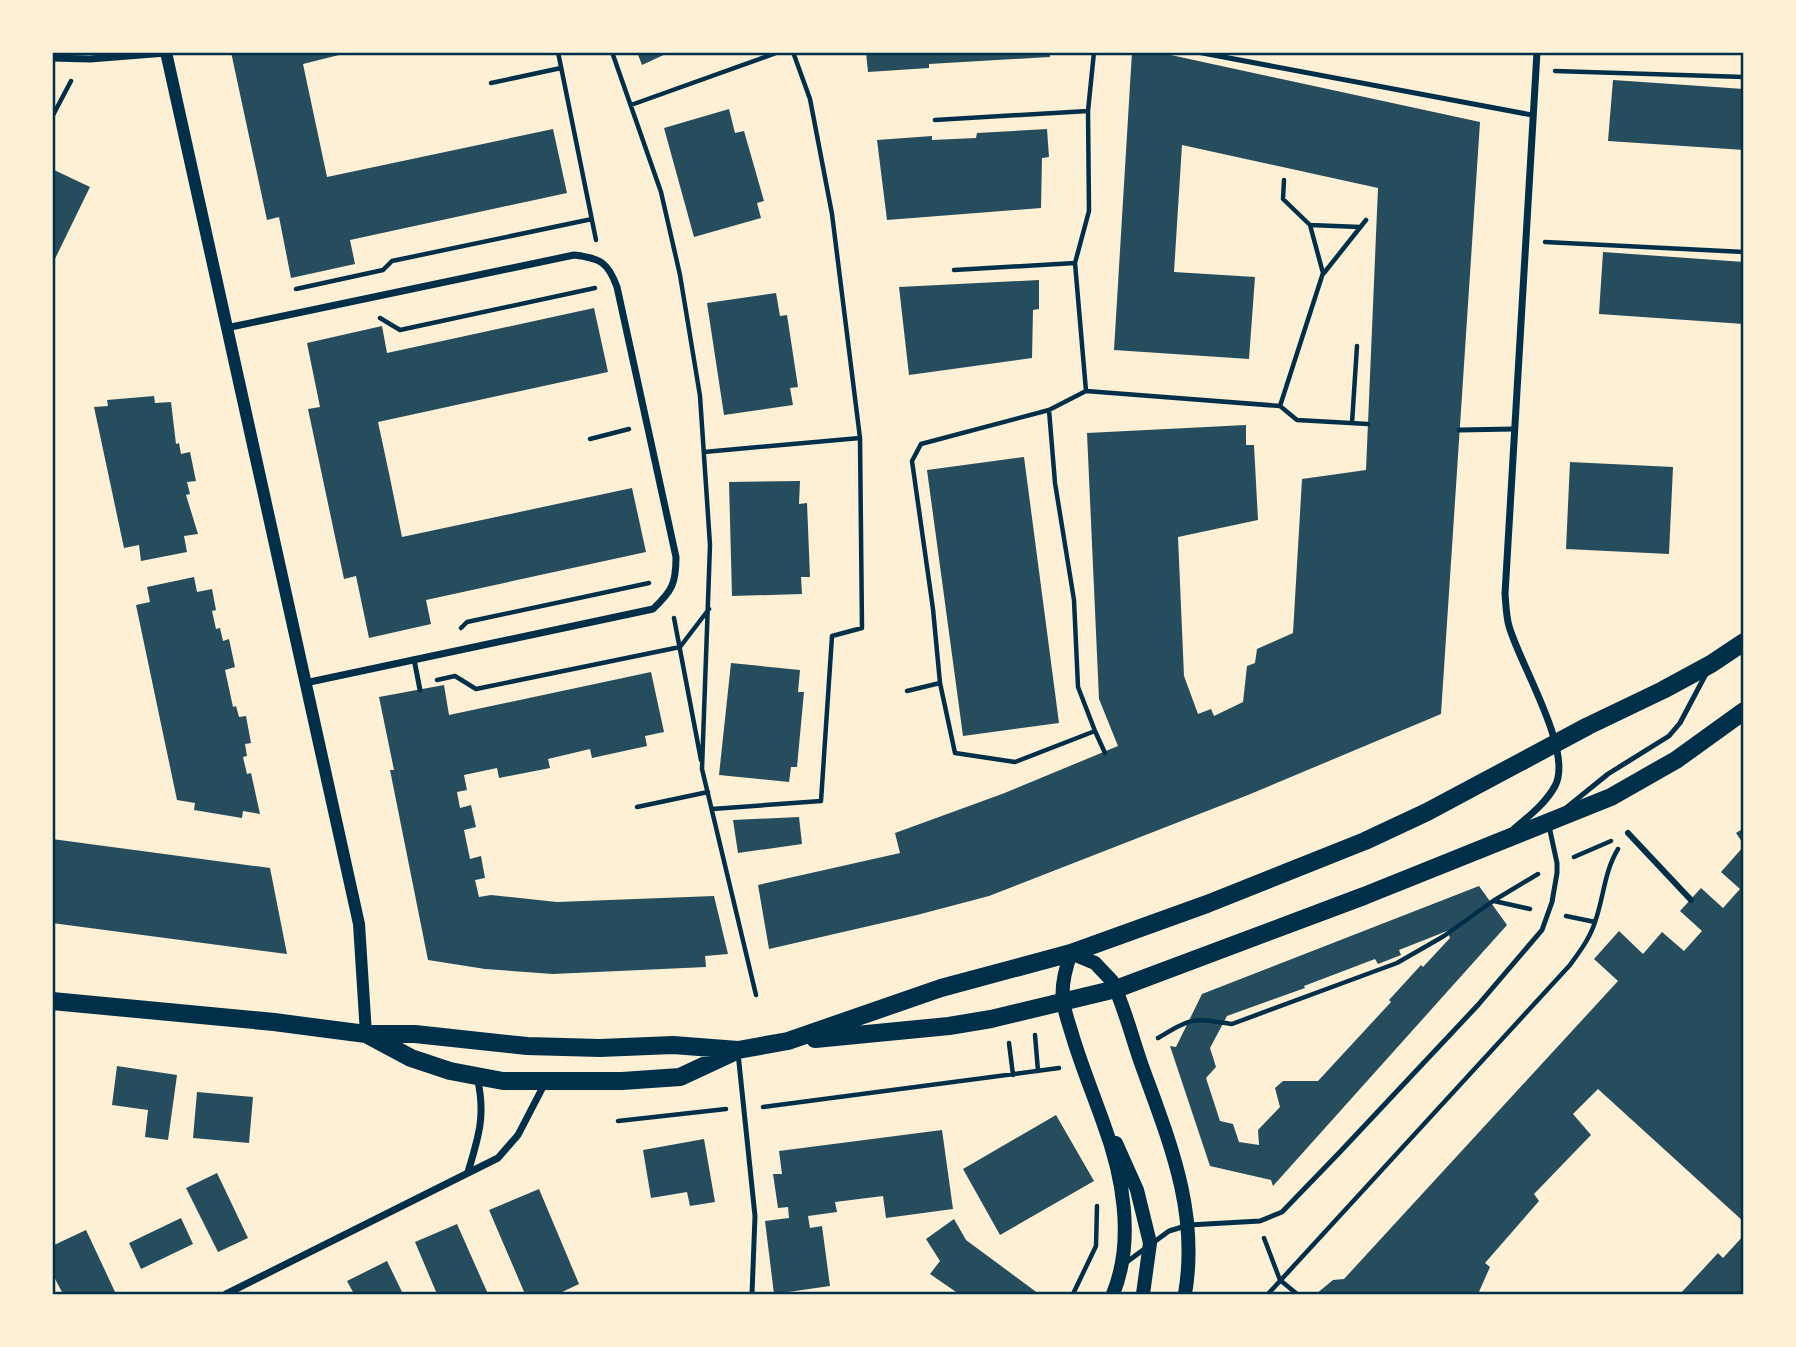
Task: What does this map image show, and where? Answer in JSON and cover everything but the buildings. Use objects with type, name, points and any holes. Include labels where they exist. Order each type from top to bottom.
[{"type":"main road","points":[[788,1041],[941,988],[1071,953],[1207,904],[1365,841],[1427,812],[1711,664],[1744,642]]},
{"type":"main road","points":[[52,1001],[274,1022],[366,1034],[415,1034],[560,1047],[673,1045],[738,1049],[788,1041],[949,1026],[1116,989],[1364,896],[1611,797],[1676,760],[1744,711]]},
{"type":"main road","points":[[1071,953],[1101,968],[1116,989],[1175,1162],[1189,1225],[1190,1260],[1185,1294]]},
{"type":"main road","points":[[1071,953],[1064,976],[1063,1002],[1080,1062],[1114,1156],[1122,1194],[1124,1235],[1121,1266],[1112,1294]]},
{"type":"main road","points":[[366,1034],[411,1058],[503,1081],[545,1083],[680,1077],[738,1049]]},
{"type":"main road","points":[[1104,1124],[1121,1151],[1142,1206],[1150,1243],[1143,1294]]},
{"type":"street","points":[[1496,843],[1533,812],[1556,785],[1558,765],[1556,744],[1508,625],[1505,594],[1537,52]]},
{"type":"street","points":[[52,58],[90,59],[166,53],[359,924],[366,1034]]},
{"type":"street","points":[[226,328],[574,255],[600,261],[610,270],[617,287],[676,557],[676,577],[670,593],[653,610],[305,683]]},
{"type":"street","points":[[1628,833],[1690,900]]},
{"type":"street","points":[[468,1172],[482,1123],[477,1076]]},
{"type":"street","points":[[226,1294],[498,1158],[510,1145],[545,1083]]},
{"type":"lane","points":[[1197,52],[1532,115]]},
{"type":"lane","points":[[1459,430],[1514,429]]},
{"type":"lane","points":[[414,659],[420,687]]},
{"type":"lane","points":[[1121,1266],[1169,1231],[1189,1225],[1260,1222],[1282,1212],[1478,1005],[1542,930],[1552,902],[1558,863],[1548,822],[1608,775],[1669,736],[1680,723],[1711,664]]},
{"type":"lane","points":[[738,1049],[755,1216],[752,1294]]},
{"type":"path","points":[[558,52],[600,261]]},
{"type":"path","points":[[612,52],[662,192],[680,275],[700,396],[710,545],[702,769]]},
{"type":"path","points":[[631,105],[779,52]]},
{"type":"path","points":[[712,809],[821,801],[832,636],[862,628],[860,438],[832,214],[810,99],[793,52]]},
{"type":"path","points":[[1086,391],[1075,263],[1089,211],[1088,111],[1094,52]]},
{"type":"path","points":[[491,83],[561,68]]},
{"type":"path","points":[[1536,70],[1744,77]]},
{"type":"path","points":[[52,117],[71,81]]},
{"type":"path","points":[[934,120],[1088,111]]},
{"type":"path","points":[[1284,180],[1283,200],[1310,225],[1323,273]]},
{"type":"path","points":[[288,291],[383,270],[392,261],[592,219]]},
{"type":"path","points":[[1280,406],[1323,273],[1366,220]]},
{"type":"path","points":[[1310,225],[1360,227]]},
{"type":"path","points":[[1525,242],[1744,252]]},
{"type":"path","points":[[954,270],[1075,263]]},
{"type":"path","points":[[373,313],[400,330],[600,287],[610,270]]},
{"type":"path","points":[[1352,423],[1357,346]]},
{"type":"path","points":[[1095,731],[1015,762],[955,753],[940,683],[933,609],[912,461],[921,444],[1049,410],[1086,391],[1280,406],[1297,420],[1368,424]]},
{"type":"path","points":[[1049,410],[1055,483],[1074,600],[1079,687],[1105,753]]},
{"type":"path","points":[[590,439],[618,432]]},
{"type":"path","points":[[704,452],[860,438]]},
{"type":"path","points":[[670,593],[702,769],[756,995]]},
{"type":"path","points":[[420,687],[455,676],[476,689],[680,647],[709,609]]},
{"type":"path","points":[[907,691],[940,683]]},
{"type":"path","points":[[637,807],[708,792]]},
{"type":"path","points":[[1581,854],[1628,833]]},
{"type":"path","points":[[1268,1294],[1570,965],[1586,942],[1595,922],[1606,874],[1628,833]]},
{"type":"path","points":[[1159,1037],[1188,1020],[1233,1024],[1398,963],[1444,936],[1527,879]]},
{"type":"path","points":[[1493,901],[1524,908]]},
{"type":"path","points":[[1570,917],[1595,922]]},
{"type":"path","points":[[1009,1044],[1013,1075]]},
{"type":"path","points":[[1036,1048],[1038,1070]]},
{"type":"path","points":[[618,1121],[664,1114],[780,1105],[1064,1067]]},
{"type":"path","points":[[1051,1069],[1058,1076]]},
{"type":"path","points":[[1073,1294],[1096,1247],[1097,1193]]},
{"type":"path","points":[[1260,1222],[1280,1280],[1297,1294]]}]
